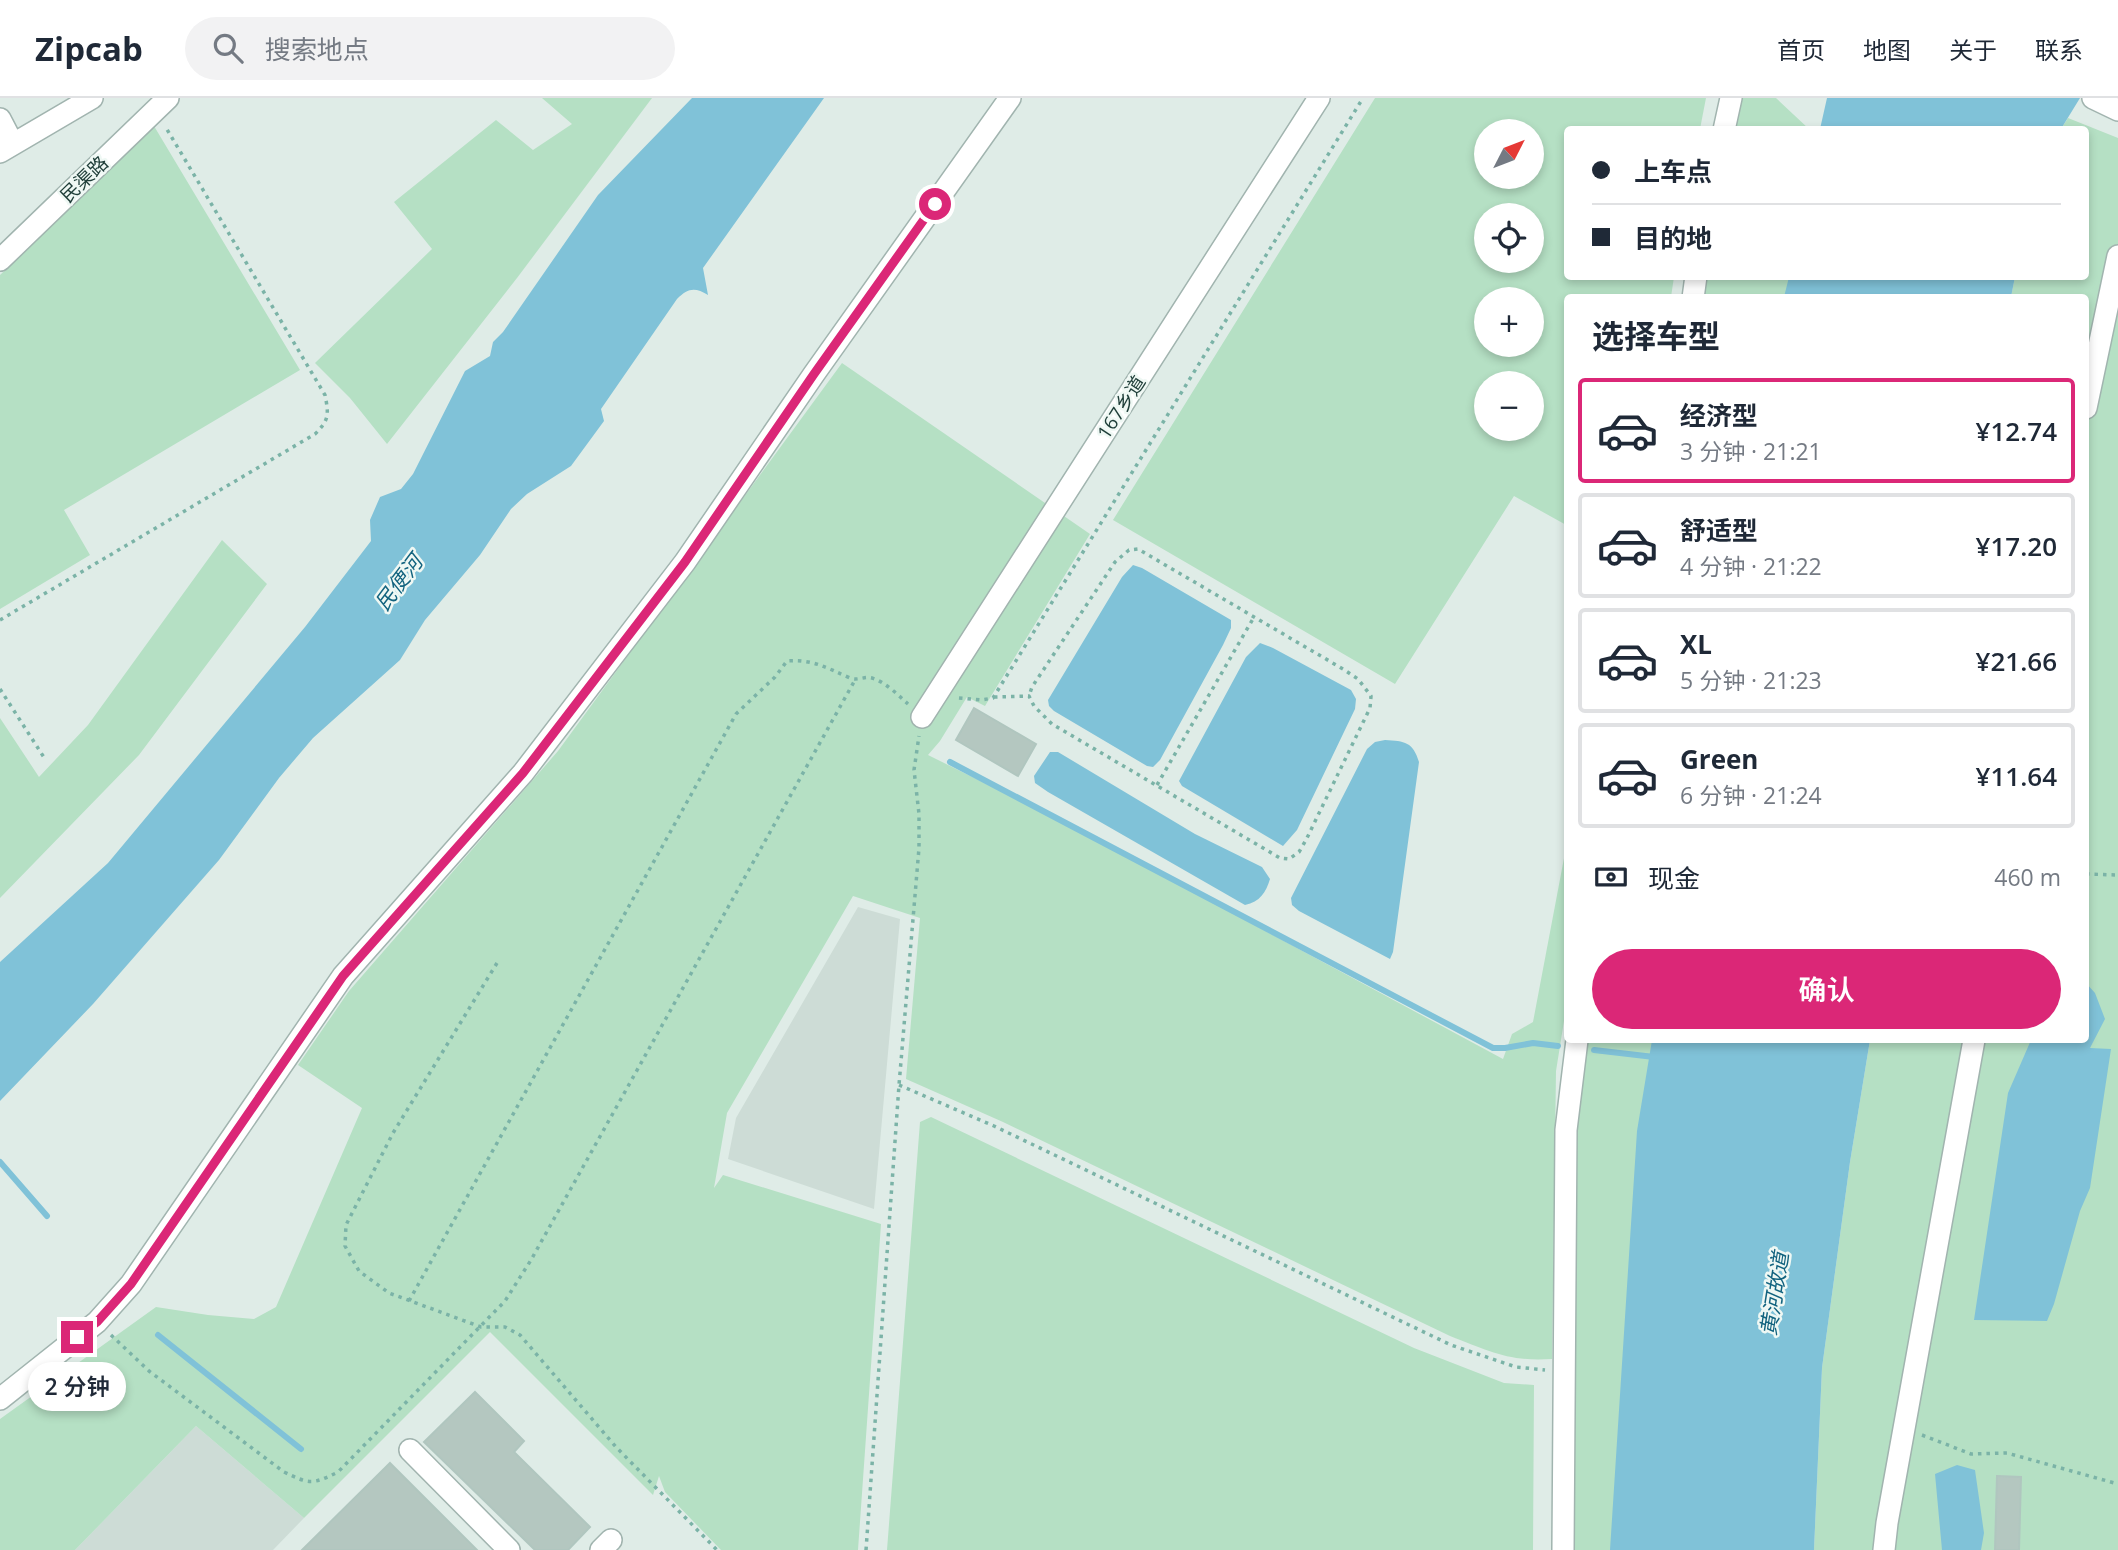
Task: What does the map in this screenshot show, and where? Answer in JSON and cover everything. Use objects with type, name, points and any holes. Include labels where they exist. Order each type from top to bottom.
[{"type":"street","points":[[0,118],[6,148],[92,98]]},
{"type":"street","points":[[0,1399],[97,1322],[131,1284],[343,976],[523,773],[685,562],[1010,98]]},
{"type":"street","name":"167乡道","points":[[922,717],[1319,98]]},
{"type":"street","points":[[1725,126],[1731,98]]},
{"type":"street","name":"民渠路","points":[[0,260],[157,102]]},
{"type":"street","points":[[2089,394],[2118,256]]},
{"type":"street","points":[[1563,1550],[1566,1130],[1577,1043]]},
{"type":"street","points":[[1884,1550],[1973,1043]]},
{"type":"street","points":[[410,1450],[509,1550]]},
{"type":"path","points":[[994,697],[1363,98]]},
{"type":"path","points":[[0,620],[303,441],[326,423],[328,411],[325,395],[157,102]]},
{"type":"path","points":[[1138,549],[1254,617],[1358,679],[1371,696],[1370,708],[1299,852],[1289,859],[1280,858],[1052,724],[1034,706],[1029,696],[1032,687],[1115,562],[1129,550],[1138,549]]},
{"type":"path","points":[[1156,785],[1254,617]]},
{"type":"path","points":[[408,1301],[736,714],[788,661],[803,660],[823,665],[855,680],[870,677],[891,690],[922,717],[914,770],[919,814],[919,848],[899,1085],[866,1550]]},
{"type":"path","points":[[97,1322],[149,1371],[284,1472],[307,1483],[323,1480],[338,1472],[505,1301],[531,1260],[855,680]]},
{"type":"path","points":[[0,689],[45,760]]},
{"type":"path","points":[[938,692],[956,698],[981,700],[1029,696]]},
{"type":"path","points":[[2089,874],[2118,875]]},
{"type":"path","points":[[496,963],[393,1133],[346,1225],[345,1246],[359,1271],[389,1293],[481,1326],[505,1327],[520,1335],[616,1447],[717,1550]]},
{"type":"path","points":[[899,1085],[994,1126],[1451,1345],[1516,1367],[1536,1370],[1564,1369]]},
{"type":"path","points":[[1904,1428],[1971,1454],[2007,1453],[2118,1483]]},
{"type":"shaded area","points":[[858,907],[900,919],[874,1209],[728,1159],[736,1118]]},
{"type":"shaded area","points":[[196,1426],[304,1518],[273,1550],[75,1550]]},
{"type":"green space","points":[[542,98],[652,98],[517,278],[387,444],[350,398],[315,363],[432,249],[394,202],[496,120],[533,150],[572,124]]},
{"type":"green space","points":[[1375,98],[1706,98],[1701,126],[1564,126],[1564,280],[1674,280],[1671,294],[1564,294],[1564,524],[1514,496],[1395,684],[1113,520]]},
{"type":"green space","points":[[1741,98],[1776,98],[1806,126],[1736,126]]},
{"type":"green space","points":[[2068,118],[2088,126],[2063,126]]},
{"type":"green space","points":[[154,126],[300,370],[64,510],[90,555],[0,609],[0,275]]},
{"type":"green space","points":[[2089,126],[2118,138],[2118,1550],[1814,1550],[1822,1368],[1870,1043],[2089,1043],[2089,294],[2012,294],[2014,280],[2089,280]]},
{"type":"green space","points":[[1706,280],[1792,280],[1790,294],[1704,294]]},
{"type":"green space","points":[[842,363],[1090,534],[985,706],[967,697],[940,741],[928,755],[1065,823],[1503,1059],[1512,1034],[1533,1022],[1564,858],[1564,1021],[1556,1071],[1552,1359],[1511,1357],[1450,1336],[1003,1122],[906,1079],[920,918],[853,896],[727,1113],[714,1188],[723,1175],[881,1224],[858,1550],[721,1550],[665,1492],[659,1476],[653,1495],[490,1332],[304,1518],[196,1426],[75,1550],[0,1550],[0,1419],[156,1307],[254,1319],[276,1307],[362,1108],[298,1065],[349,991],[558,751]]},
{"type":"green space","points":[[222,540],[267,584],[139,755],[0,898],[0,718],[39,777],[88,725]]},
{"type":"green space","points":[[1588,1043],[1653,1043],[1613,1550],[1574,1550],[1577,1119]]},
{"type":"green space","points":[[931,1117],[1414,1348],[1504,1383],[1534,1385],[1533,1550],[887,1550],[920,1122]]},
{"type":"water","name":"民便河","points":[[692,98],[824,98],[703,268],[708,295],[692,290],[677,299],[601,409],[604,421],[571,466],[527,494],[511,509],[480,555],[425,620],[400,660],[313,738],[279,778],[219,860],[93,1004],[0,1101],[0,962],[108,863],[305,627],[371,541],[370,520],[380,497],[401,489],[413,474],[465,371],[490,356],[493,342],[503,332],[598,195]]},
{"type":"water","points":[[1827,98],[2080,98],[2063,126],[1821,126]]},
{"type":"water","points":[[1788,280],[2014,280],[2012,294],[1785,294]]},
{"type":"water","points":[[1133,565],[1231,620],[1231,628],[1223,645],[1160,760],[1153,767],[1054,711],[1048,700],[1122,577]]},
{"type":"water","points":[[1260,643],[1351,690],[1356,699],[1355,709],[1297,830],[1283,846],[1182,786],[1179,781],[1246,657]]},
{"type":"water","points":[[1385,740],[1407,744],[1414,750],[1419,762],[1390,959],[1299,911],[1292,905],[1291,898],[1367,749],[1375,742]]},
{"type":"water","points":[[1050,752],[1058,752],[1195,834],[1262,867],[1270,879],[1264,892],[1255,902],[1245,905],[1048,792],[1035,783],[1034,776]]},
{"type":"water","points":[[2089,986],[2095,993],[2105,1019],[2090,1048],[2111,1049],[2090,1188],[2080,1211],[2047,1321],[1974,1320],[2008,1093],[2030,1043],[2089,1043]]},
{"type":"water","name":"黄河故道","points":[[1652,1043],[1870,1043],[1822,1368],[1814,1550],[1610,1550],[1637,1131]]},
{"type":"water","points":[[1957,1465],[1975,1470],[1984,1533],[1981,1550],[1942,1550],[1935,1474]]},
{"type":"building","points":[[974,708],[1036,744],[1018,776],[956,740]]},
{"type":"building","points":[[475,1392],[524,1441],[514,1452],[590,1527],[568,1550],[535,1550],[424,1442]]},
{"type":"building","points":[[390,1463],[477,1550],[302,1550]]},
{"type":"building","points":[[1997,1476],[2021,1477],[2019,1550],[1995,1550]]},
{"type":"waterway","points":[[950,762],[1493,1048],[1533,1043],[1558,1046]]},
{"type":"waterway","points":[[1594,1050],[1654,1057]]},
{"type":"waterway","points":[[0,1162],[47,1216]]},
{"type":"waterway","points":[[158,1335],[301,1449]]},
{"type":"route","points":[[77,1337],[97,1322],[131,1284],[343,976],[523,773],[685,562],[935,204]]}]
